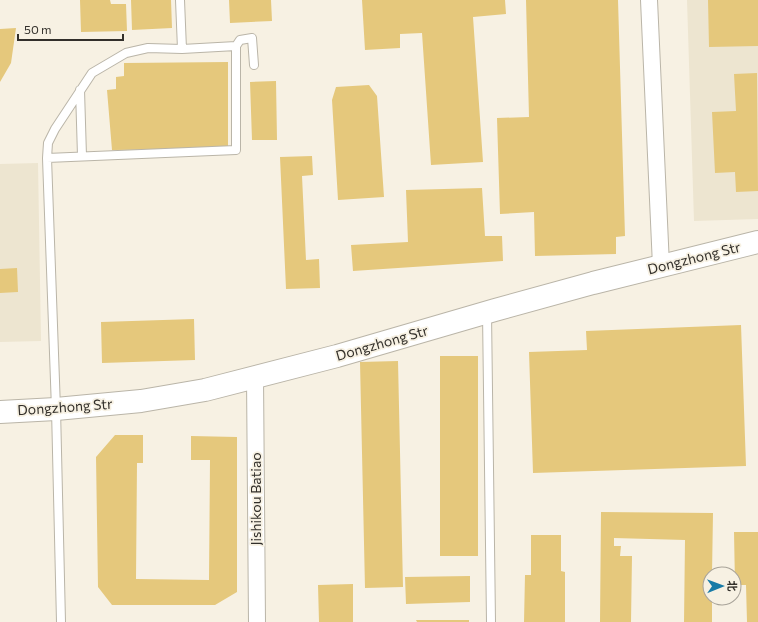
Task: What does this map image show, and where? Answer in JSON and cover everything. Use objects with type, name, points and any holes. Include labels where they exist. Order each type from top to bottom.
[{"type":"street","points":[[649,0],[661,266]]},
{"type":"street","name":"Dongzhong Str","points":[[0,412],[56,409],[141,401],[205,390],[336,356],[593,283],[758,242]]},
{"type":"street","name":"Jishikou Batiao","points":[[255,377],[257,622]]},
{"type":"lane","points":[[180,0],[182,49]]},
{"type":"lane","points":[[46,158],[236,150],[236,46],[240,40],[252,35],[254,65]]},
{"type":"lane","points":[[61,622],[56,409],[46,158],[48,143],[55,128],[92,73],[126,53],[148,48],[182,49],[236,46]]},
{"type":"lane","points":[[80,90],[82,156]]},
{"type":"lane","points":[[487,312],[491,622]]},
{"type":"shaded area","points":[[687,0],[758,0],[758,219],[694,221]]},
{"type":"shaded area","points":[[38,163],[41,341],[0,342],[0,164]]},
{"type":"building","points":[[80,0],[110,0],[111,4],[126,4],[127,31],[81,32]]},
{"type":"building","points":[[131,0],[171,0],[172,28],[132,30]]},
{"type":"building","points":[[229,0],[271,0],[272,21],[230,23]]},
{"type":"building","points":[[362,0],[505,0],[506,14],[473,17],[483,162],[431,165],[422,33],[400,34],[400,48],[365,50]]},
{"type":"building","points":[[526,0],[618,0],[625,236],[616,237],[616,254],[535,256],[534,212],[500,214],[497,118],[529,117]]},
{"type":"building","points":[[708,0],[758,0],[758,46],[709,47]]},
{"type":"building","points":[[16,28],[11,63],[0,82],[0,29]]},
{"type":"building","points":[[228,62],[228,149],[112,150],[107,90],[116,89],[116,77],[124,76],[124,63]]},
{"type":"building","points":[[757,73],[758,191],[736,192],[735,172],[715,173],[712,112],[736,111],[734,74]]},
{"type":"building","points":[[276,81],[277,140],[252,140],[250,82]]},
{"type":"building","points":[[369,85],[377,96],[384,197],[338,200],[332,100],[336,87]]},
{"type":"building","points":[[312,156],[313,175],[302,176],[306,260],[319,259],[320,288],[286,289],[280,157]]},
{"type":"building","points":[[482,188],[485,236],[502,236],[503,261],[353,271],[351,245],[408,242],[406,190]]},
{"type":"building","points":[[17,268],[18,292],[0,293],[0,269]]},
{"type":"building","points":[[194,319],[195,360],[102,363],[101,322]]},
{"type":"building","points":[[741,325],[746,466],[533,473],[529,352],[587,350],[586,331]]},
{"type":"building","points":[[440,356],[478,356],[478,556],[440,556]]},
{"type":"building","points":[[398,361],[403,587],[365,588],[360,362]]},
{"type":"building","points":[[115,435],[143,435],[143,463],[137,463],[136,579],[209,580],[210,460],[191,460],[191,436],[237,437],[237,592],[215,605],[112,605],[98,587],[96,457]]},
{"type":"building","points":[[601,512],[713,513],[712,566],[702,566],[702,606],[712,606],[712,622],[684,622],[685,540],[614,538],[614,546],[621,546],[620,556],[632,556],[631,622],[600,622]]},
{"type":"building","points":[[734,532],[758,532],[758,622],[747,622],[746,585],[742,585],[742,566],[735,566]]},
{"type":"building","points":[[531,535],[561,535],[561,571],[565,572],[565,622],[524,622],[525,575],[531,575]]},
{"type":"building","points":[[470,576],[470,602],[406,604],[405,577]]},
{"type":"building","points":[[353,584],[353,622],[319,622],[318,585]]},
{"type":"building","points":[[416,620],[469,620],[469,622],[417,622]]}]
